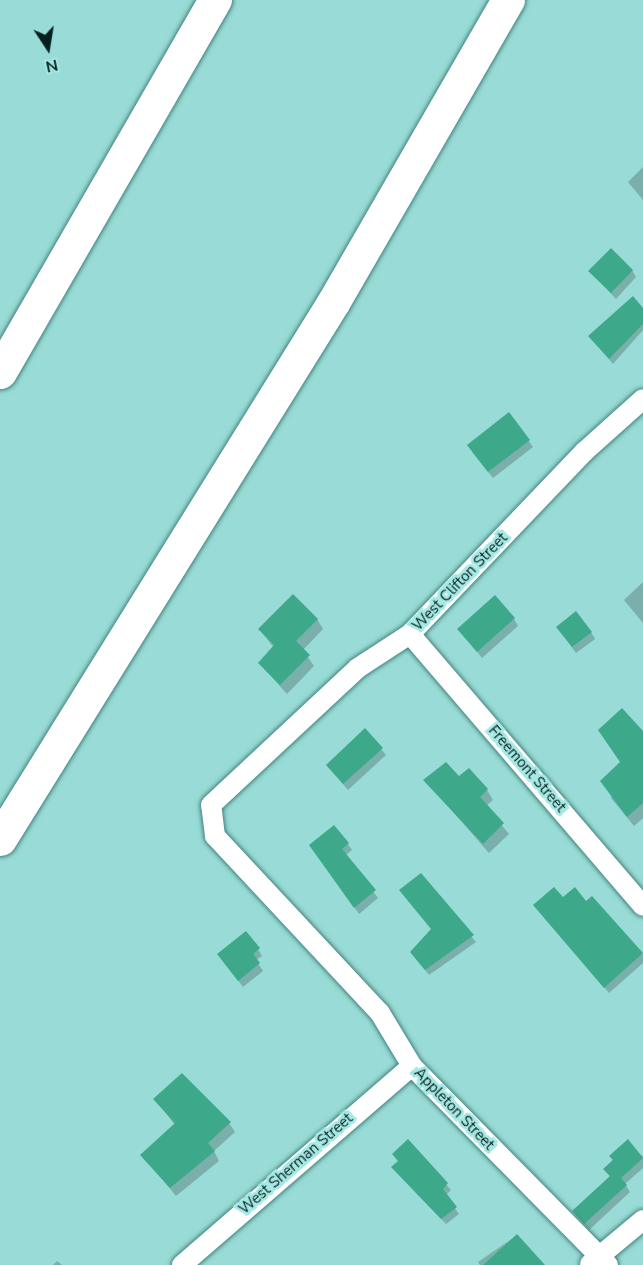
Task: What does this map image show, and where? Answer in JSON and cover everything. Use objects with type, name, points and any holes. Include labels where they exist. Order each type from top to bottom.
[{"type":"highway","points":[[0,372],[215,0]]},
{"type":"highway","points":[[0,839],[334,301],[508,0]]},
{"type":"street","name":"West Clifton Street","points":[[215,836],[211,805],[358,668],[410,634],[584,452],[643,399]]},
{"type":"street","name":"Freemont Street","points":[[410,634],[643,906]]},
{"type":"street","name":"Appleton Street","points":[[215,836],[373,1005],[412,1066],[598,1262]]},
{"type":"street","name":"West Sherman Street","points":[[182,1265],[412,1066]]},
{"type":"street","points":[[598,1262],[643,1220]]},
{"type":"building","points":[[611,248],[633,270],[611,293],[588,271]]},
{"type":"building","points":[[633,296],[643,308],[643,324],[609,359],[588,336]]},
{"type":"building","points":[[509,412],[530,440],[488,472],[467,445]]},
{"type":"building","points":[[293,594],[318,619],[296,641],[310,655],[280,685],[258,663],[274,645],[258,629]]},
{"type":"building","points":[[495,595],[515,618],[477,652],[457,629]]},
{"type":"building","points":[[576,611],[592,632],[572,647],[556,627]]},
{"type":"building","points":[[622,708],[643,731],[643,803],[627,817],[600,781],[620,762],[598,730]]},
{"type":"building","points":[[365,728],[383,748],[343,784],[326,765]]},
{"type":"building","points":[[446,762],[459,776],[469,768],[488,789],[480,797],[504,823],[483,844],[423,780]]},
{"type":"building","points":[[334,825],[349,843],[342,849],[376,890],[354,908],[309,845]]},
{"type":"building","points":[[421,873],[474,935],[425,970],[410,952],[431,929],[399,890]]},
{"type":"building","points":[[554,887],[563,897],[575,887],[586,901],[592,896],[643,953],[604,988],[533,905]]},
{"type":"building","points":[[246,931],[260,948],[253,954],[260,963],[238,981],[217,954]]},
{"type":"building","points":[[182,1073],[231,1122],[208,1143],[215,1151],[170,1188],[140,1155],[175,1123],[153,1099]]},
{"type":"building","points":[[408,1139],[448,1183],[443,1189],[457,1207],[441,1219],[391,1167],[398,1161],[392,1154]]},
{"type":"building","points":[[628,1139],[643,1158],[621,1178],[627,1185],[584,1224],[572,1211],[610,1176],[603,1169],[613,1160],[609,1156]]},
{"type":"building","points":[[517,1234],[545,1265],[483,1265]]}]
